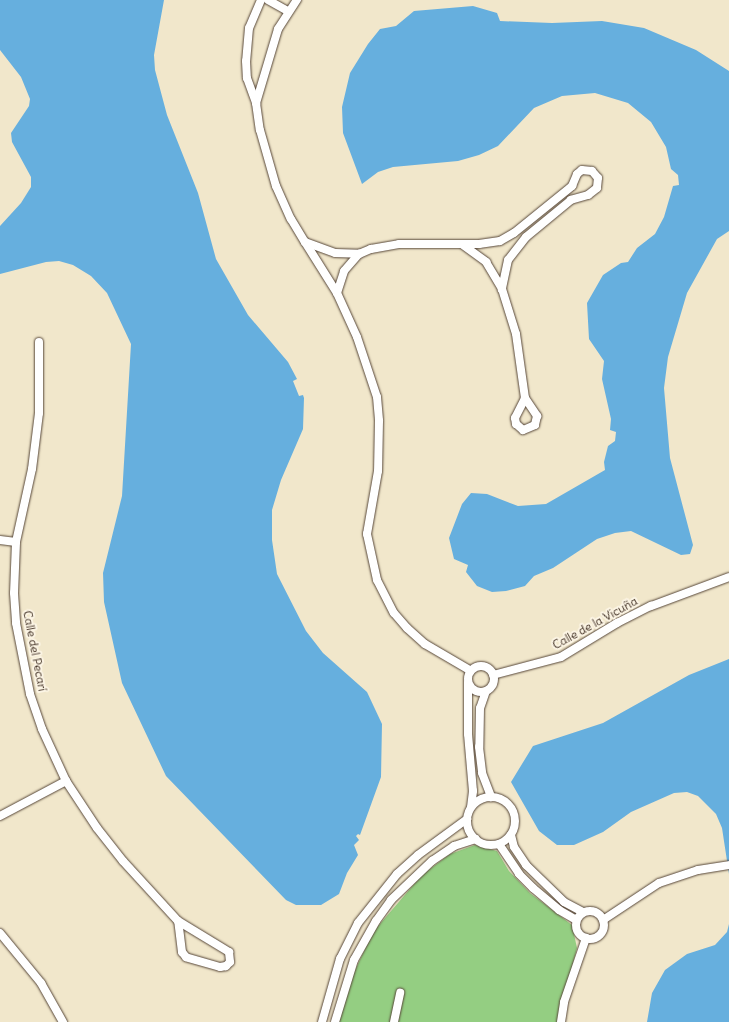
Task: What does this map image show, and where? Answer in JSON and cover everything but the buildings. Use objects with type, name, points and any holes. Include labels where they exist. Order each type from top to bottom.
[{"type":"street","points":[[261,0],[255,11],[246,42],[247,78],[256,104],[260,130],[276,186],[291,218],[337,293],[360,344],[377,397],[379,421],[378,471],[367,534],[377,580],[394,613],[407,628],[425,644],[471,671]]},
{"type":"street","points":[[268,0],[288,11]]},
{"type":"street","points":[[256,104],[270,50],[288,11],[297,0]]},
{"type":"street","points":[[502,289],[504,271],[512,253],[557,210],[580,196],[588,195],[597,188],[598,178],[592,171],[582,170],[574,178],[572,186],[573,191],[580,196]]},
{"type":"street","points":[[337,293],[344,271],[359,254],[371,249],[399,244],[500,241],[514,233],[572,186]]},
{"type":"street","points":[[500,241],[507,245],[512,253]]},
{"type":"street","points":[[305,242],[325,250],[359,254]]},
{"type":"street","points":[[461,243],[486,262],[502,289],[516,334],[525,398]]},
{"type":"street","name":"Calle del Pecarí","points":[[39,342],[38,432],[16,542],[16,623],[30,694],[42,729],[66,781],[123,861],[178,921],[229,952],[230,962],[226,966],[220,967],[186,957],[182,952],[178,921]]},
{"type":"street","points":[[0,540],[16,542]]},
{"type":"street","name":"Calle de la Vicuña","points":[[493,675],[562,657],[617,623],[651,606],[729,577]]},
{"type":"street","points":[[491,797],[482,773],[479,747],[480,708],[486,691],[492,686],[493,675],[489,669],[481,666],[471,671],[468,682],[468,734],[473,791],[471,807],[467,819],[468,826],[476,839],[491,845],[499,844],[511,835]]},
{"type":"street","points":[[468,682],[475,691],[486,691]]},
{"type":"street","points":[[0,816],[66,781]]},
{"type":"street","points":[[471,807],[484,798],[491,797],[506,801],[511,807],[515,821],[511,835],[519,856],[540,880],[564,902],[583,912],[597,913],[603,920],[603,928],[599,936],[586,938],[579,934],[576,920],[559,910],[533,888],[519,874],[499,844]]},
{"type":"street","points":[[322,1022],[340,959],[358,923],[397,874],[418,855],[467,819]]},
{"type":"street","points":[[335,1022],[354,960],[376,921],[391,900],[432,861],[454,846],[476,839]]},
{"type":"street","points":[[603,920],[659,883],[680,875],[729,865]]},
{"type":"street","points":[[576,920],[583,912]]},
{"type":"street","points":[[0,933],[41,983],[63,1022]]},
{"type":"street","points":[[561,1022],[564,1002],[586,938]]},
{"type":"street","points":[[394,1022],[400,993]]},
{"type":"green space","points":[[475,845],[497,851],[509,871],[530,893],[572,925],[577,948],[558,1022],[339,1022],[349,983],[373,932],[422,875],[450,854]]},
{"type":"water","points":[[0,0],[164,0],[154,55],[155,70],[167,115],[198,193],[216,259],[248,315],[288,362],[297,379],[293,381],[299,396],[303,395],[304,398],[303,429],[281,480],[272,510],[272,540],[277,574],[306,631],[323,653],[367,692],[382,724],[381,777],[360,835],[358,834],[356,836],[359,840],[354,845],[358,855],[347,873],[339,894],[321,905],[296,905],[286,900],[166,776],[122,683],[104,602],[103,573],[122,496],[131,344],[107,293],[91,276],[73,265],[59,261],[46,262],[0,274],[0,226],[21,203],[31,187],[31,177],[12,142],[11,133],[29,106],[30,99],[21,77],[0,50]]},
{"type":"water","points":[[473,6],[497,13],[500,21],[552,23],[602,21],[644,28],[696,50],[729,71],[729,231],[717,239],[687,293],[668,357],[664,388],[670,458],[693,545],[690,554],[681,555],[631,531],[615,533],[597,539],[553,568],[534,576],[525,586],[506,591],[492,592],[477,586],[466,572],[468,565],[454,559],[449,538],[462,504],[471,493],[487,494],[518,506],[546,504],[605,470],[604,462],[608,446],[615,441],[616,432],[610,430],[611,419],[602,379],[604,361],[589,339],[587,303],[603,275],[621,263],[628,262],[637,248],[655,234],[664,217],[673,186],[679,185],[678,175],[671,169],[666,147],[651,122],[628,103],[595,93],[562,96],[534,108],[498,146],[479,155],[458,161],[393,167],[378,172],[362,184],[343,133],[342,107],[350,73],[368,44],[380,29],[396,26],[414,11]]},
{"type":"water","points":[[729,659],[729,874],[722,828],[716,814],[698,796],[687,792],[674,793],[631,812],[603,832],[574,845],[557,845],[539,831],[511,782],[533,746],[603,723],[689,675]]},
{"type":"water","points":[[729,924],[729,1022],[647,1022],[652,993],[665,970],[687,954],[715,945],[727,932]]}]
